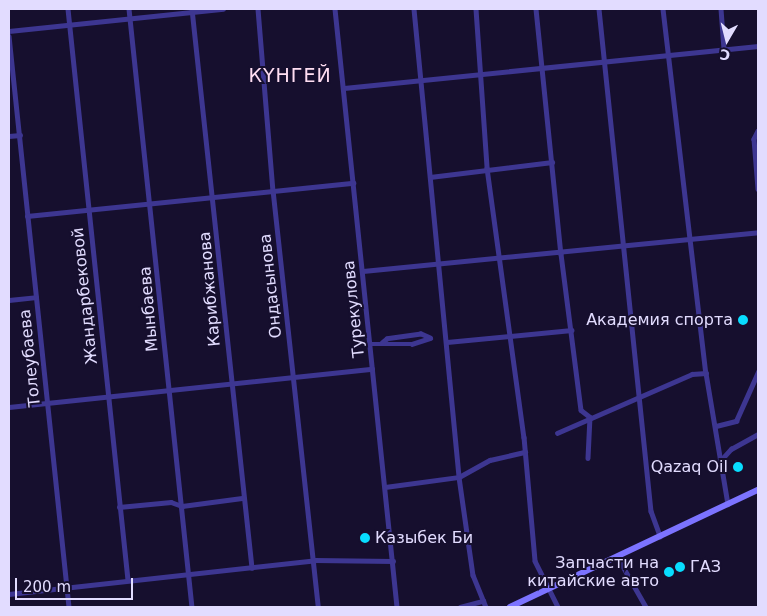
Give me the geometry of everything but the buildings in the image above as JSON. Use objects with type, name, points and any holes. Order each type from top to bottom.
[{"type":"main road","points":[[510,607],[758,490]]},
{"type":"street","name":"Жандарбековой","points":[[68,9],[107,396],[128,580]]},
{"type":"street","name":"Мынбаева","points":[[129,9],[192,607]]},
{"type":"street","points":[[9,31],[223,9]]},
{"type":"street","name":"Ондасынова","points":[[258,9],[273,190],[318,607]]},
{"type":"street","name":"Турекулова","points":[[335,9],[397,607]]},
{"type":"street","points":[[414,9],[430,177],[436,266],[447,342],[459,477],[473,575],[486,607]]},
{"type":"street","points":[[476,9],[487,168],[525,452],[535,561],[558,607]]},
{"type":"street","points":[[536,9],[561,254],[581,410],[590,417]]},
{"type":"street","points":[[599,9],[625,247],[650,511],[660,536]]},
{"type":"street","points":[[663,9],[692,240],[706,373],[728,504]]},
{"type":"street","points":[[721,9],[724,49]]},
{"type":"street","name":"Карибжанова","points":[[192,11],[214,198],[243,498],[252,568]]},
{"type":"street","name":"Толеубаева","points":[[9,36],[69,607]]},
{"type":"street","points":[[344,88],[482,74],[543,70],[758,46]]},
{"type":"street","points":[[758,131],[758,189]]},
{"type":"street","points":[[9,136],[20,135]]},
{"type":"street","points":[[430,177],[487,168],[552,162]]},
{"type":"street","points":[[28,216],[353,183]]},
{"type":"street","points":[[362,271],[561,254],[758,232]]},
{"type":"street","points":[[9,300],[36,297]]},
{"type":"street","points":[[447,342],[571,330]]},
{"type":"street","points":[[370,344],[412,344],[430,338],[421,334],[382,343]]},
{"type":"street","points":[[9,407],[372,369]]},
{"type":"street","points":[[716,426],[736,421],[758,372]]},
{"type":"street","points":[[557,433],[640,395],[692,374],[706,373]]},
{"type":"street","points":[[588,458],[590,417]]},
{"type":"street","points":[[721,460],[731,448],[758,434]]},
{"type":"street","points":[[386,487],[459,477],[490,460],[525,452]]},
{"type":"street","points":[[119,507],[171,502],[182,506],[243,498]]},
{"type":"street","points":[[617,556],[645,606],[638,607]]},
{"type":"street","points":[[9,594],[314,560],[393,561]]},
{"type":"street","points":[[460,607],[483,601]]},
{"type":"place","name":"Академия спорта","points":[[743,320]]},
{"type":"place","name":"Qazaq Oil","points":[[738,467]]},
{"type":"place","name":"Казыбек Би","points":[[365,538]]},
{"type":"place","name":"ГАЗ","points":[[680,567]]},
{"type":"place","name":"Запчасти на китайские авто","points":[[669,572]]},
{"type":"district","name":"КҮНГЕЙ","points":[[290,76]]}]
